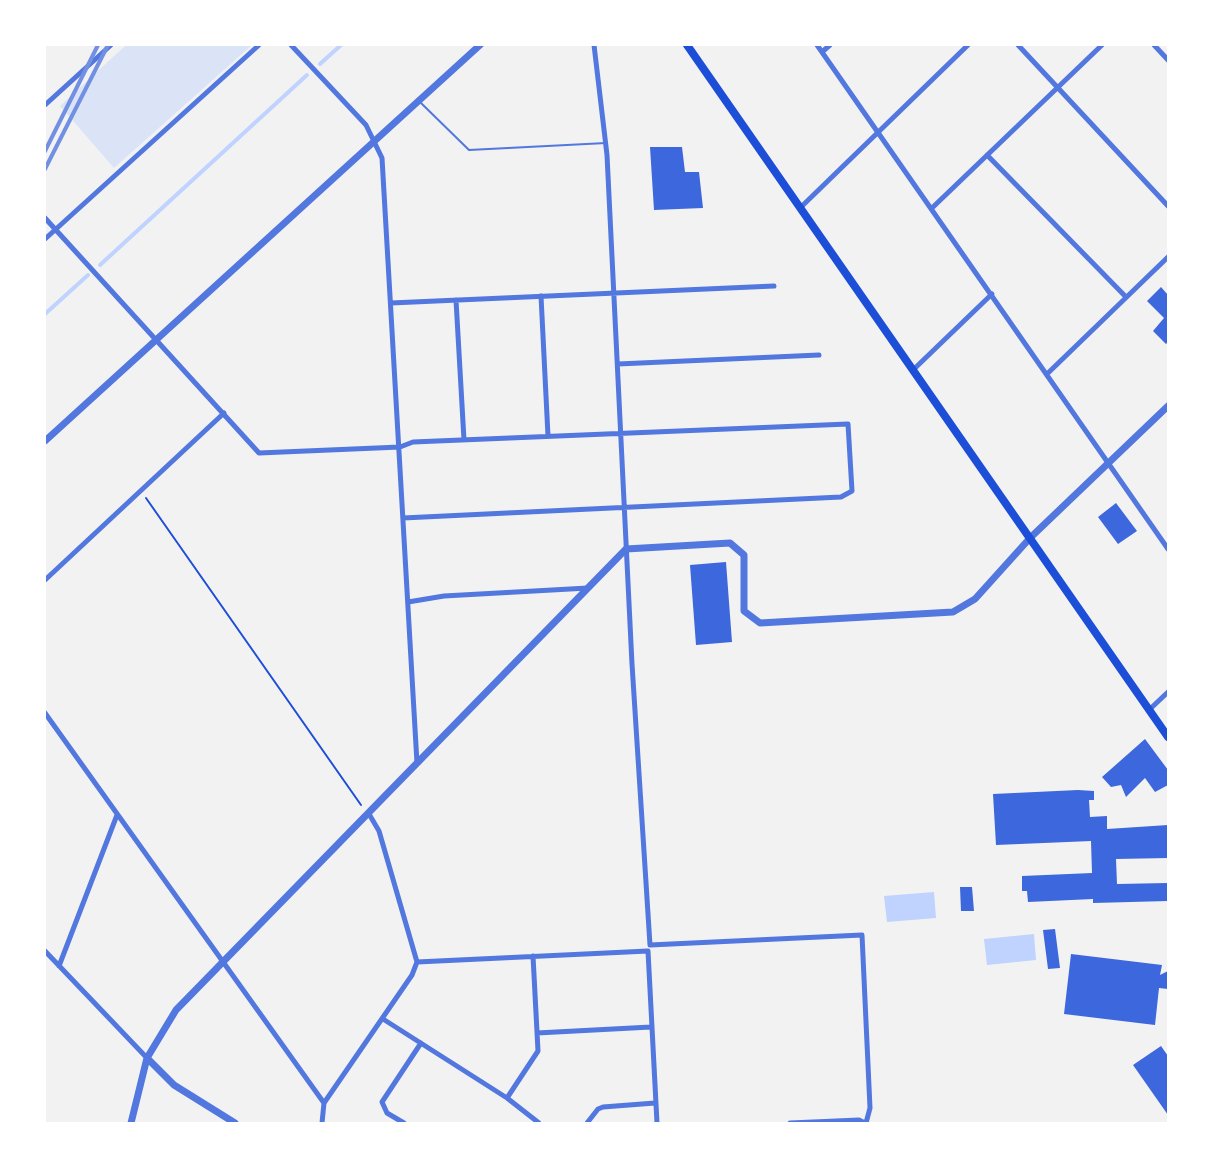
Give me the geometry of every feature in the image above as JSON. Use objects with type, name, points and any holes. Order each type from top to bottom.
[{"type":"main road","points":[[687,45],[1168,737]]},
{"type":"street","points":[[45,105],[111,45]]},
{"type":"street","points":[[45,239],[260,45]]},
{"type":"street","points":[[291,45],[366,124],[382,158],[417,763]]},
{"type":"street","points":[[45,441],[480,45]]},
{"type":"street","points":[[594,45],[606,143],[657,1123]]},
{"type":"street","points":[[817,45],[1168,549]]},
{"type":"street","points":[[822,52],[830,45]]},
{"type":"street","points":[[800,208],[968,45]]},
{"type":"street","points":[[1018,45],[1168,206]]},
{"type":"street","points":[[932,208],[1102,45]]},
{"type":"street","points":[[1154,45],[1168,60]]},
{"type":"street","points":[[987,155],[1126,297]]},
{"type":"street","points":[[45,218],[259,453],[400,447],[413,442],[848,424],[852,491],[841,497],[403,518]]},
{"type":"street","points":[[1047,374],[1168,257]]},
{"type":"street","points":[[391,303],[774,286]]},
{"type":"street","points":[[913,370],[992,294]]},
{"type":"street","points":[[542,296],[548,436]]},
{"type":"street","points":[[456,300],[464,440]]},
{"type":"street","points":[[618,364],[819,355]]},
{"type":"street","points":[[131,1123],[147,1058],[176,1010],[626,549],[730,543],[744,555],[744,611],[760,623],[952,612],[975,599],[1030,538],[1168,406]]},
{"type":"street","points":[[45,580],[224,413]]},
{"type":"street","points":[[408,602],[444,596],[588,588]]},
{"type":"street","points":[[1149,710],[1168,692]]},
{"type":"street","points":[[45,713],[222,963],[324,1102]]},
{"type":"street","points":[[322,1123],[324,1102],[383,1019],[412,975],[417,962],[379,831],[369,814]]},
{"type":"street","points":[[59,966],[117,815]]},
{"type":"street","points":[[417,962],[862,935],[870,1108],[865,1123],[859,1120],[790,1123]]},
{"type":"street","points":[[45,951],[174,1085],[235,1123]]},
{"type":"street","points":[[507,1098],[536,1057],[533,956]]},
{"type":"street","points":[[383,1019],[507,1098],[539,1123]]},
{"type":"street","points":[[537,1033],[651,1027]]},
{"type":"street","points":[[404,1123],[387,1113],[382,1102],[421,1043]]},
{"type":"street","points":[[587,1123],[598,1109],[603,1107],[655,1103]]},
{"type":"lane","points":[[419,101],[469,150],[606,143]]},
{"type":"path","points":[[140,491],[369,814]]},
{"type":"shaded area","points":[[126,45],[252,45],[114,168],[60,106]]},
{"type":"water","points":[[934,892],[936,918],[887,922],[884,896]]},
{"type":"water","points":[[1034,934],[1036,960],[987,965],[984,939]]},
{"type":"building","points":[[650,147],[682,147],[685,172],[699,172],[703,208],[654,210]]},
{"type":"building","points":[[1161,287],[1168,295],[1168,342],[1166,344],[1153,331],[1164,318],[1147,301]]},
{"type":"building","points":[[1116,503],[1137,531],[1118,544],[1098,517]]},
{"type":"building","points":[[726,562],[732,642],[696,645],[690,565]]},
{"type":"building","points":[[1145,739],[1168,770],[1168,785],[1155,792],[1145,778],[1126,797],[1121,785],[1111,787],[1102,777]]},
{"type":"building","points":[[1094,791],[1094,800],[1089,800],[1090,817],[1107,816],[1107,829],[1168,825],[1168,858],[1116,859],[1117,884],[1168,883],[1168,901],[1093,903],[1093,899],[1028,902],[1027,891],[1022,891],[1022,876],[1092,873],[1091,841],[996,845],[993,794]]},
{"type":"building","points":[[960,887],[972,887],[974,911],[961,911]]},
{"type":"building","points":[[1055,929],[1060,968],[1048,969],[1043,930]]},
{"type":"building","points":[[1071,954],[1162,965],[1160,975],[1168,971],[1168,989],[1159,988],[1155,1025],[1064,1014]]},
{"type":"building","points":[[1161,1046],[1168,1056],[1168,1115],[1133,1065]]},
{"type":"waterway","points":[[320,64],[341,45]]},
{"type":"waterway","points":[[100,265],[307,75]]},
{"type":"waterway","points":[[45,314],[88,275]]},
{"type":"railway","points":[[45,151],[98,45]]},
{"type":"railway","points":[[45,169],[108,45]]}]
